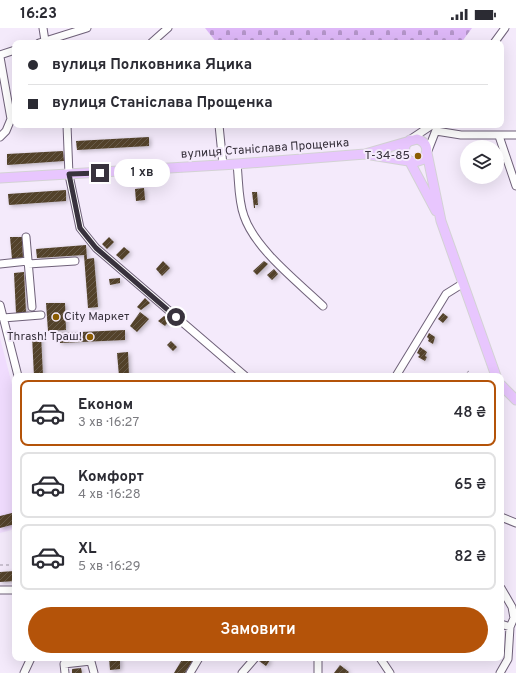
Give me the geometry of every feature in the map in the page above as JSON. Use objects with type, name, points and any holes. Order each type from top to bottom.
[{"type":"main road","name":"вулиця Станіслава Прощенка","points":[[0,178],[222,165],[365,154],[410,140]]},
{"type":"main road","points":[[441,221],[410,162],[405,157],[404,151],[406,143],[410,140],[420,140],[427,147],[441,221],[462,284],[495,373]]},
{"type":"main road","points":[[410,162],[421,161],[427,153]]},
{"type":"main road","name":"вулиця Станіслава Прощенка","points":[[365,154],[410,162]]},
{"type":"main road","points":[[504,388],[516,400]]},
{"type":"street","points":[[42,40],[43,28]]},
{"type":"street","points":[[48,40],[87,28]]},
{"type":"street","points":[[154,40],[168,28]]},
{"type":"street","points":[[496,40],[505,28]]},
{"type":"street","points":[[12,51],[0,56],[12,114]]},
{"type":"street","points":[[0,137],[12,120]]},
{"type":"street","points":[[67,128],[69,174],[80,228],[96,248],[242,373]]},
{"type":"street","points":[[219,128],[222,165]]},
{"type":"street","points":[[410,140],[434,128]]},
{"type":"street","points":[[427,153],[436,128]]},
{"type":"street","points":[[439,128],[461,135],[516,135]]},
{"type":"street","points":[[499,136],[516,186]]},
{"type":"street","points":[[237,164],[242,206],[249,227],[260,246],[323,306]]},
{"type":"street","points":[[26,237],[32,307]]},
{"type":"street","points":[[0,264],[74,261]]},
{"type":"street","points":[[398,373],[446,294],[462,284]]},
{"type":"street","points":[[0,305],[17,373]]},
{"type":"street","points":[[3,318],[41,315]]},
{"type":"street","points":[[504,517],[516,523]]},
{"type":"street","points":[[0,590],[12,590]]},
{"type":"street","points":[[500,673],[508,659],[510,627],[514,618],[512,608],[504,593]]},
{"type":"street","points":[[504,625],[510,627]]},
{"type":"street","points":[[24,673],[30,661]]},
{"type":"street","points":[[65,673],[64,664],[84,661]]},
{"type":"street","points":[[91,661],[94,673]]},
{"type":"street","points":[[190,673],[197,661]]},
{"type":"street","points":[[242,673],[252,661]]},
{"type":"street","points":[[318,661],[318,673]]},
{"type":"street","points":[[382,661],[390,673]]},
{"type":"path","points":[[0,565],[12,565]]},
{"type":"shaded area","points":[[0,338],[12,384],[12,530],[0,533]]},
{"type":"green space","points":[[205,28],[472,28],[463,40],[215,40]]},
{"type":"building","points":[[149,137],[149,146],[77,150],[76,141]]},
{"type":"building","points":[[63,151],[64,161],[7,165],[7,154]]},
{"type":"building","points":[[144,188],[145,200],[136,201],[135,189]]},
{"type":"building","points":[[66,190],[66,201],[9,205],[8,194]]},
{"type":"building","points":[[252,192],[257,192],[258,205],[255,205],[255,208],[254,208]]},
{"type":"building","points":[[10,237],[22,237],[23,258],[12,259]]},
{"type":"building","points":[[109,237],[114,242],[107,249],[102,244]]},
{"type":"building","points":[[86,245],[87,259],[94,258],[98,307],[88,308],[84,255],[37,258],[36,249]]},
{"type":"building","points":[[124,247],[130,252],[122,260],[116,255]]},
{"type":"building","points":[[163,261],[170,268],[162,276],[156,269]]},
{"type":"building","points":[[264,261],[268,264],[257,275],[253,271]]},
{"type":"building","points":[[274,269],[278,274],[272,280],[267,275]]},
{"type":"building","points":[[24,272],[26,313],[16,313],[14,273]]},
{"type":"building","points":[[120,278],[120,283],[110,285],[109,279]]},
{"type":"building","points":[[145,298],[150,303],[141,310],[137,307]]},
{"type":"building","name":"City Маркет","points":[[46,303],[65,303],[66,330],[48,331]]},
{"type":"building","points":[[140,312],[149,319],[137,332],[130,326]]},
{"type":"building","points":[[443,313],[448,317],[443,323],[438,319]]},
{"type":"building","points":[[164,316],[170,320],[165,326],[158,321]]},
{"type":"building","points":[[125,330],[125,340],[60,343],[59,333]]},
{"type":"building","points":[[429,333],[435,337],[433,344],[428,341],[429,339],[427,337]]},
{"type":"building","points":[[41,335],[43,373],[34,373],[32,336]]},
{"type":"building","points":[[171,341],[177,347],[173,351],[167,345]]},
{"type":"building","points":[[420,347],[427,352],[425,361],[418,357],[420,355],[417,353]]},
{"type":"building","points":[[128,352],[129,373],[119,373],[117,353]]},
{"type":"building","points":[[12,513],[12,525],[0,528],[0,516]]},
{"type":"building","points":[[12,571],[12,581],[0,582],[0,572]]},
{"type":"building","points":[[109,661],[120,661],[120,669],[110,670]]},
{"type":"building","points":[[181,661],[192,661],[185,673],[174,673]]},
{"type":"building","points":[[259,661],[269,661],[266,666]]},
{"type":"building","points":[[340,665],[349,672],[334,673]]},
{"type":"building","points":[[81,668],[82,673],[72,673],[72,669]]},
{"type":"place","name":"Т-34-85","points":[[418,156]]},
{"type":"place","name":"City Маркет","points":[[56,317]]},
{"type":"place","name":"Thrash! Траш!","points":[[90,337]]},
{"type":"route","points":[[100,173],[69,174],[80,228],[96,248],[176,317]]}]
